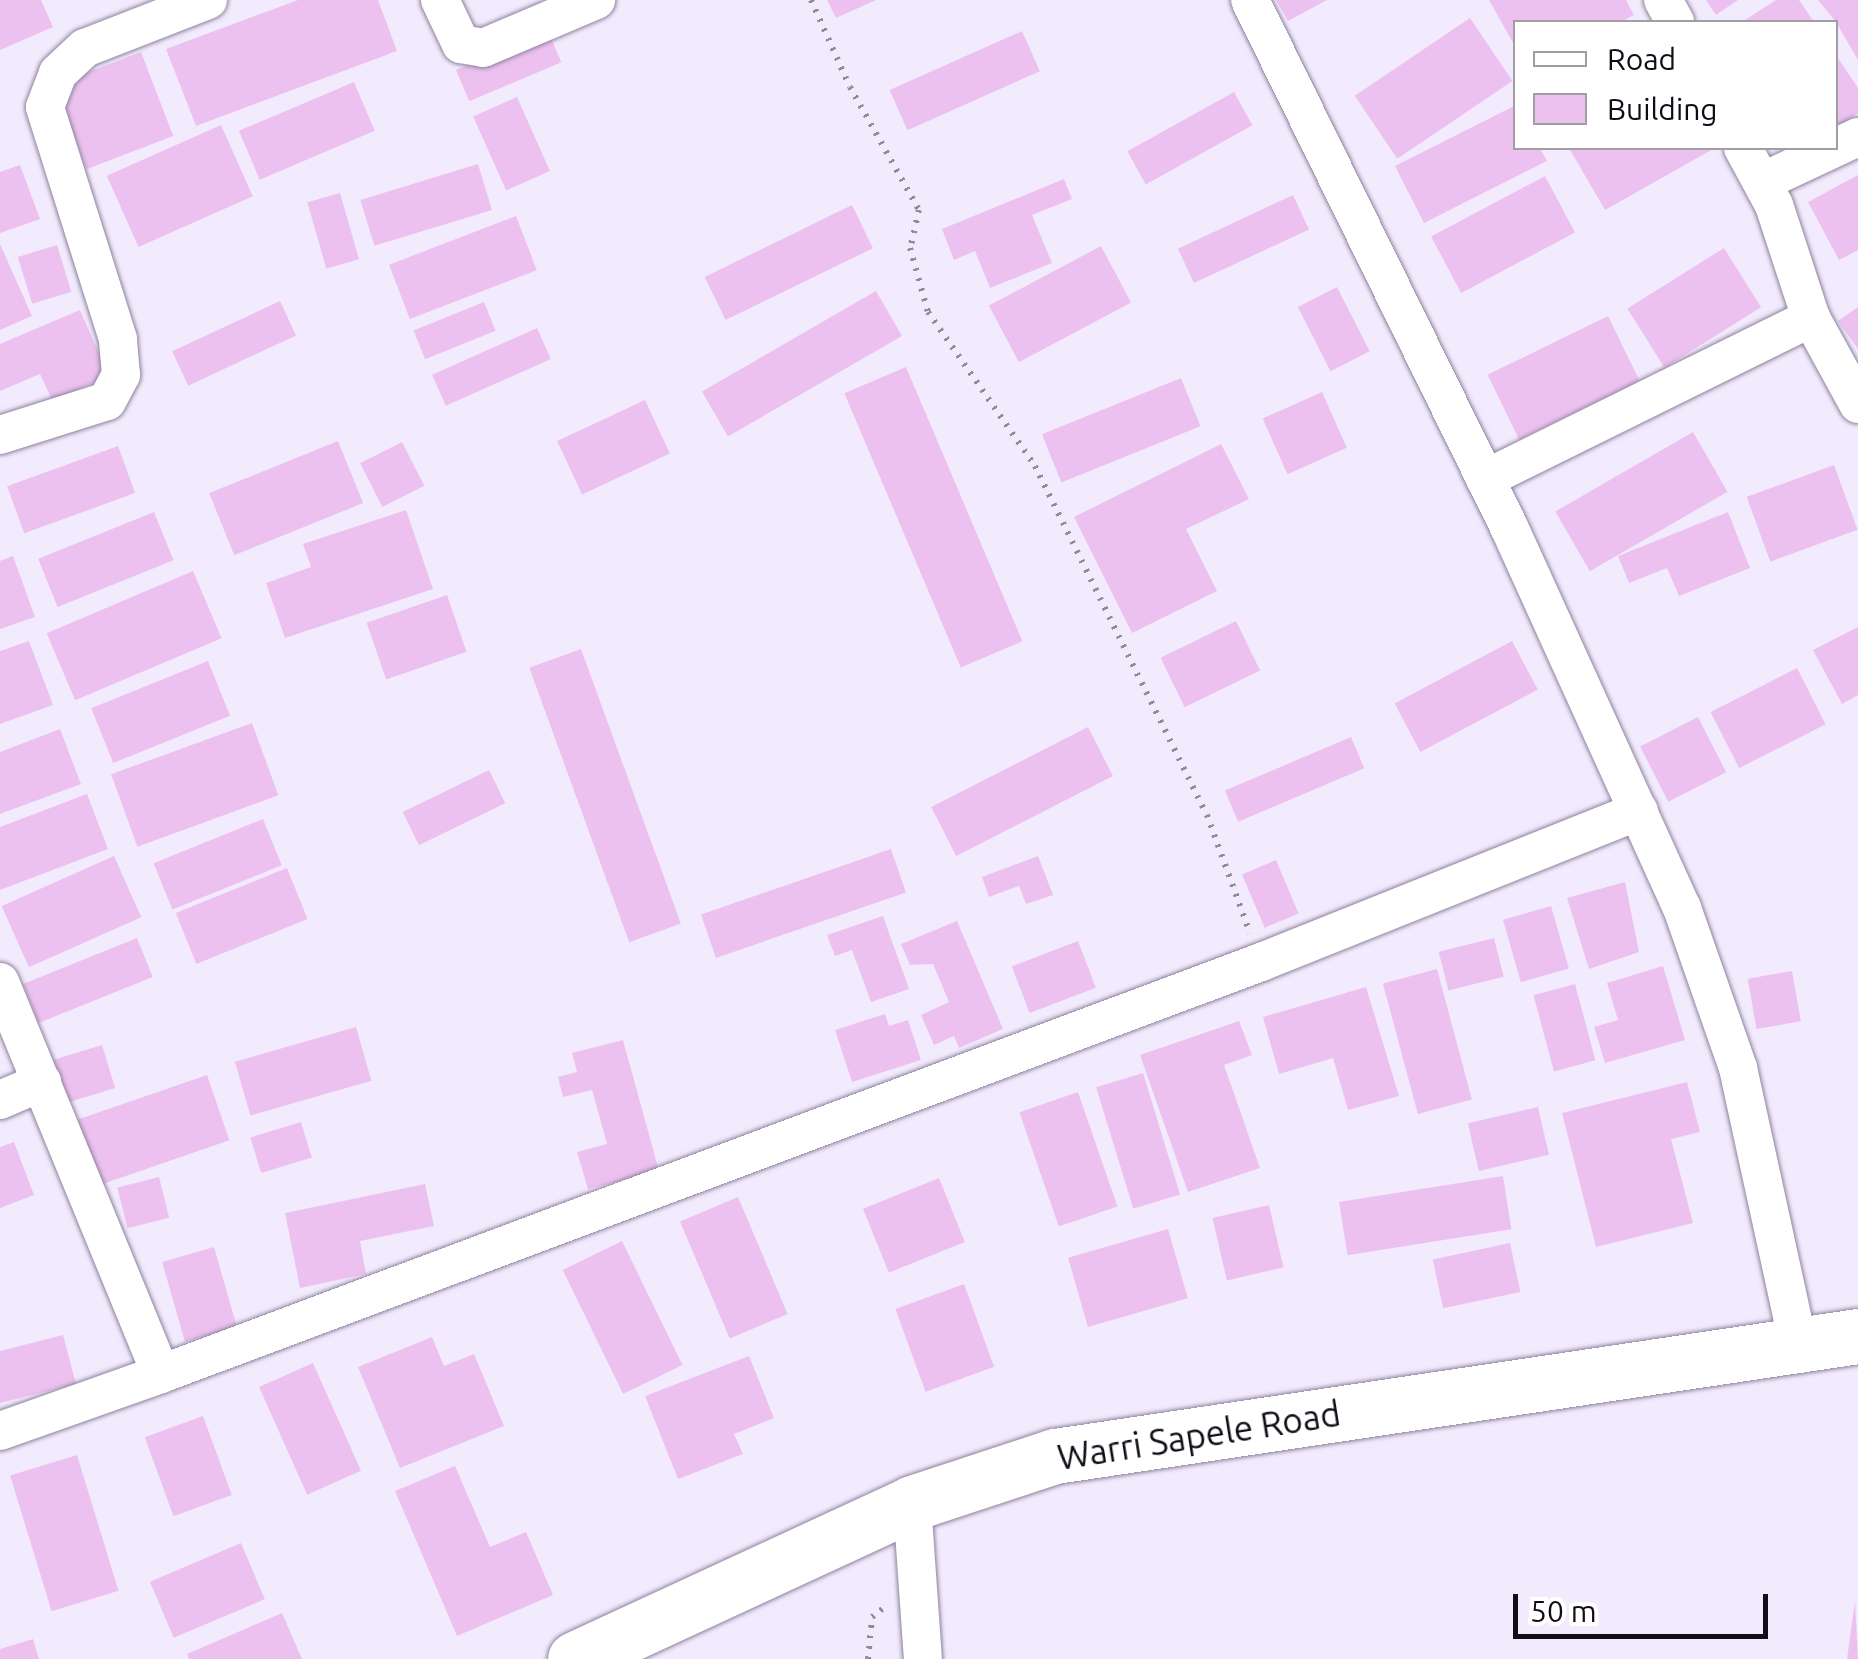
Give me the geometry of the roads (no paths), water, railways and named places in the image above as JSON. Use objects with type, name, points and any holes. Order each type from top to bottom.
[{"type":"highway","name":"Warri Sapele Road","points":[[576,1659],[912,1504],[1055,1456],[1858,1336]]},
{"type":"street","points":[[0,435],[107,401],[121,375],[118,339],[45,107],[58,73],[85,48],[208,0]]},
{"type":"street","points":[[440,0],[461,44],[483,48],[596,0]]},
{"type":"street","points":[[1250,0],[1486,479],[1682,908],[1738,1068],[1798,1344]]},
{"type":"street","points":[[1744,150],[1762,182],[1810,318],[1858,404]]},
{"type":"street","points":[[1762,182],[1830,150]]},
{"type":"street","points":[[1486,479],[1810,318]]},
{"type":"street","points":[[0,1431],[1261,962],[1639,811]]},
{"type":"street","points":[[0,982],[161,1374]]},
{"type":"street","points":[[0,1100],[42,1082]]},
{"type":"street","points":[[912,1504],[923,1659]]}]
